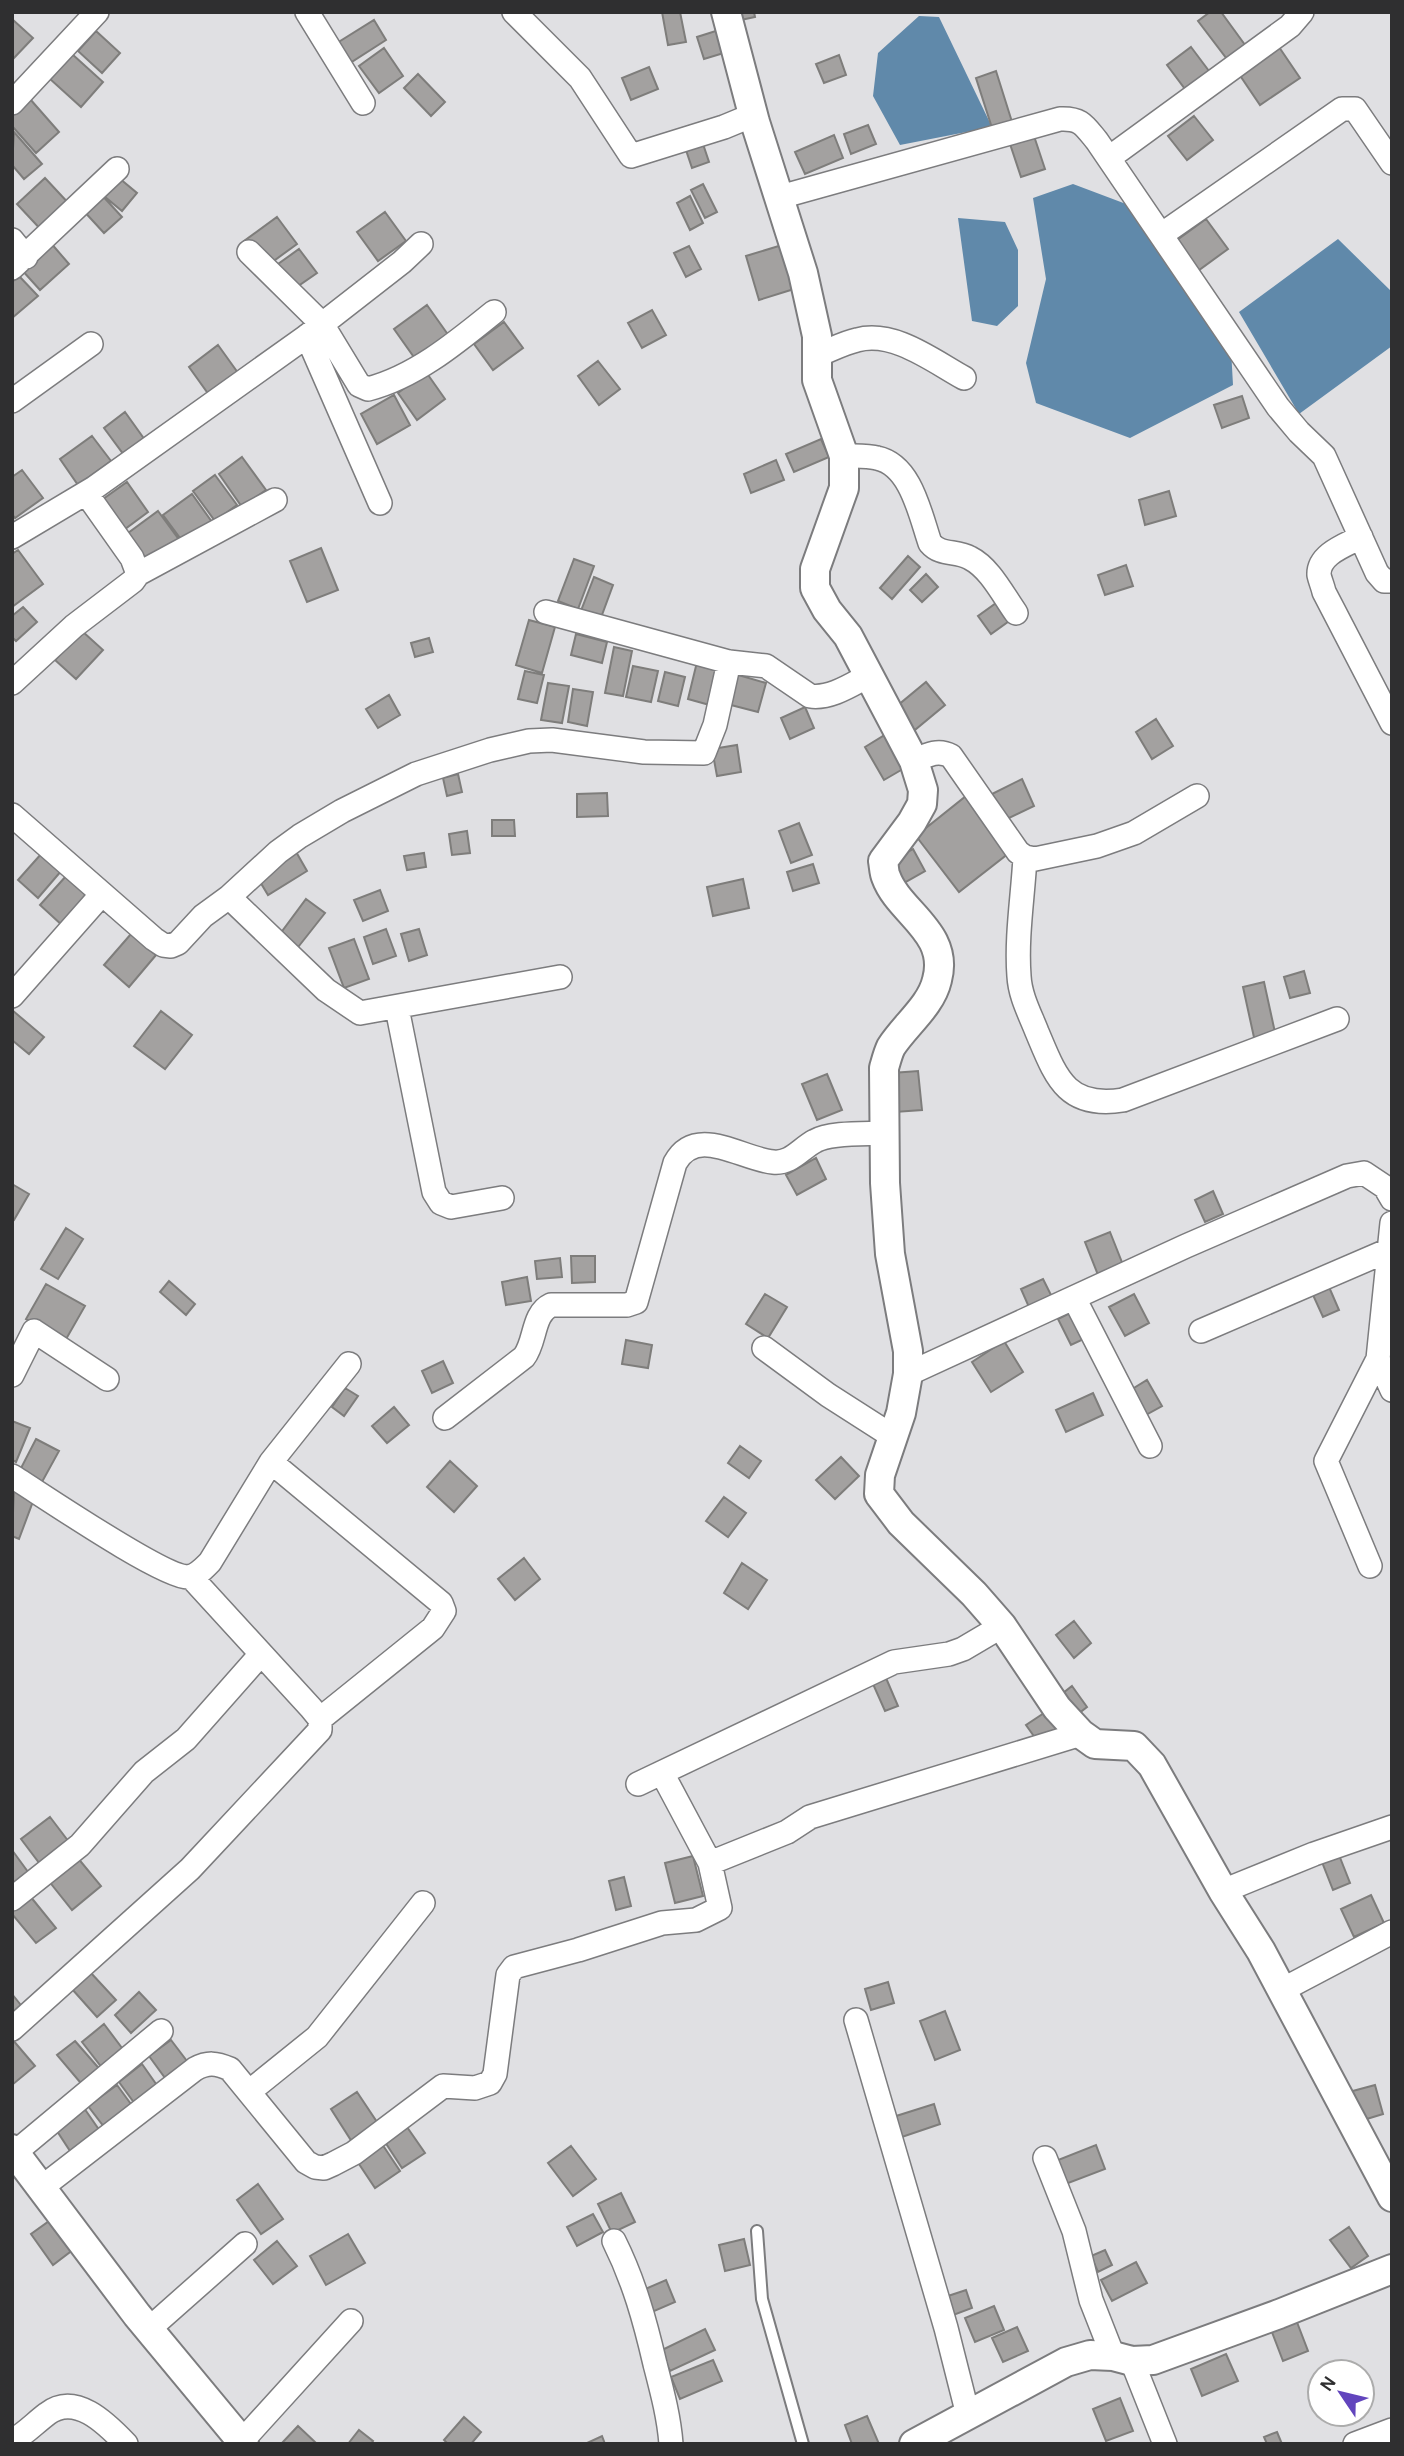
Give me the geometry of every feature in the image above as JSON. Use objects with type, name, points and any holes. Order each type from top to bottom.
[{"type":"street","points":[[12,103],[97,12]]},
{"type":"street","points":[[307,12],[363,103]]},
{"type":"street","points":[[514,12],[580,78],[631,156],[724,127],[753,114]]},
{"type":"street","points":[[726,12],[753,114],[812,309],[817,336],[817,380],[844,456],[844,488],[814,569],[815,588],[827,610],[848,636],[914,761],[923,790],[922,804],[883,861],[890,884],[928,932],[937,954],[938,977],[933,994],[890,1049],[884,1068],[890,1254],[908,1350],[908,1374],[901,1413],[880,1475],[879,1494],[901,1523],[1002,1626],[1057,1708],[1080,1734],[1096,1744],[1134,1746],[1152,1765],[1282,1990],[1390,2192]]},
{"type":"street","points":[[1109,158],[1290,26],[1302,12]]},
{"type":"street","points":[[1161,235],[1342,109],[1355,108],[1392,163]]},
{"type":"street","points":[[780,197],[1060,119],[1074,118],[1085,125],[1109,158],[1278,407],[1324,456],[1377,573],[1384,581],[1392,581]]},
{"type":"street","points":[[17,255],[117,169]]},
{"type":"street","points":[[12,537],[86,493],[314,330],[402,262],[421,244]]},
{"type":"street","points":[[249,252],[359,384],[368,388],[397,378],[450,348],[494,312]]},
{"type":"street","points":[[314,330],[380,503]]},
{"type":"street","points":[[815,356],[857,340],[886,339],[905,346],[964,378]]},
{"type":"street","points":[[12,401],[91,344]]},
{"type":"street","points":[[844,456],[876,457],[899,468],[906,478],[930,543],[936,550],[971,558],[981,566],[1016,613]]},
{"type":"street","points":[[86,493],[132,558],[138,574]]},
{"type":"street","points":[[12,683],[74,626],[133,582],[138,574],[275,500]]},
{"type":"street","points":[[1361,537],[1332,552],[1323,562],[1319,573],[1324,592],[1392,723]]},
{"type":"street","points":[[546,612],[729,662],[766,666],[810,696],[837,692],[868,676]]},
{"type":"street","points":[[12,815],[154,939],[163,945],[171,946],[178,943],[203,916],[300,836],[342,811],[416,774],[490,750],[529,741],[552,740],[644,752],[704,753],[715,725],[729,662]]},
{"type":"street","points":[[914,761],[932,753],[943,752],[951,756],[1018,852],[1035,859],[1097,846],[1135,833],[1197,796]]},
{"type":"street","points":[[1025,857],[1019,958],[1021,993],[1054,1072],[1063,1085],[1076,1095],[1109,1102],[1123,1100],[1337,1019]]},
{"type":"street","points":[[12,996],[102,894]]},
{"type":"street","points":[[229,897],[326,990],[360,1013],[560,977]]},
{"type":"street","points":[[397,1008],[434,1192],[441,1203],[451,1207],[502,1198]]},
{"type":"street","points":[[445,1418],[524,1357],[530,1349],[543,1309],[551,1305],[627,1305],[636,1302],[676,1163],[681,1152],[689,1146],[709,1144],[772,1162],[786,1161],[818,1139],[884,1133]]},
{"type":"street","points":[[908,1374],[1346,1176],[1364,1173],[1385,1187],[1392,1199]]},
{"type":"street","points":[[1370,1566],[1326,1461],[1378,1359],[1389,1285],[1392,1223]]},
{"type":"street","points":[[1201,1331],[1389,1250]]},
{"type":"street","points":[[1074,1298],[1150,1446]]},
{"type":"street","points":[[12,1376],[34,1331],[107,1379]]},
{"type":"street","points":[[764,1348],[828,1395],[892,1436]]},
{"type":"street","points":[[1378,1359],[1392,1390]]},
{"type":"street","points":[[12,1476],[145,1559],[178,1576],[191,1577],[210,1562],[271,1462],[349,1364]]},
{"type":"street","points":[[271,1462],[441,1603],[444,1611],[433,1628],[320,1720]]},
{"type":"street","points":[[12,2029],[190,1869],[320,1730],[320,1720],[191,1577]]},
{"type":"street","points":[[638,1784],[894,1662],[949,1654],[963,1649],[1002,1626]]},
{"type":"street","points":[[12,1899],[80,1845],[144,1772],[186,1739],[261,1654]]},
{"type":"street","points":[[710,1863],[787,1832],[810,1817],[1080,1734]]},
{"type":"street","points":[[41,2188],[205,2064],[217,2063],[230,2069],[306,2162],[324,2168],[354,2152],[443,2086],[475,2088],[490,2083],[495,2074],[508,1975],[513,1967],[578,1950],[662,1923],[696,1920],[720,1908],[710,1863],[662,1773]]},
{"type":"street","points":[[1223,1891],[1314,1854],[1392,1827]]},
{"type":"street","points":[[250,2091],[317,2037],[423,1903]]},
{"type":"street","points":[[1282,1990],[1392,1932]]},
{"type":"street","points":[[856,2020],[946,2328],[968,2414]]},
{"type":"street","points":[[161,2031],[13,2152],[149,2329],[243,2442],[351,2321]]},
{"type":"street","points":[[1045,2158],[1074,2231],[1091,2300],[1165,2444]]},
{"type":"street","points":[[614,2241],[631,2275],[669,2420],[671,2444]]},
{"type":"street","points":[[149,2329],[245,2244]]},
{"type":"street","points":[[914,2444],[1066,2362],[1090,2355],[1153,2360],[1392,2269]]},
{"type":"street","points":[[12,2441],[58,2407],[71,2405],[85,2410],[116,2437]]},
{"type":"street","points":[[1354,2444],[1392,2430]]},
{"type":"lane","points":[[757,2231],[762,2299],[803,2444]]},
{"type":"water","points":[[919,16],[939,17],[992,127],[900,145],[873,96],[878,53]]},
{"type":"water","points":[[1073,184],[1142,210],[1231,349],[1233,385],[1130,438],[1036,403],[1026,363],[1046,279],[1033,198]]},
{"type":"water","points":[[958,218],[1005,222],[1018,250],[1018,306],[997,326],[972,321]]},
{"type":"water","points":[[1338,239],[1392,292],[1392,346],[1299,414],[1239,312]]},
{"type":"building","points":[[662,12],[680,12],[686,42],[668,45]]},
{"type":"building","points":[[734,12],[754,12],[755,17],[736,21]]},
{"type":"building","points":[[1210,12],[1221,12],[1248,49],[1230,63],[1198,21]]},
{"type":"building","points":[[12,19],[33,38],[13,59],[12,58]]},
{"type":"building","points":[[374,20],[386,40],[350,63],[337,43]]},
{"type":"building","points":[[725,28],[727,52],[704,59],[697,37]]},
{"type":"building","points":[[96,31],[120,53],[102,73],[78,51]]},
{"type":"building","points":[[1191,47],[1215,79],[1191,97],[1167,65]]},
{"type":"building","points":[[1279,47],[1300,78],[1260,105],[1239,74]]},
{"type":"building","points":[[384,48],[403,76],[379,93],[359,66]]},
{"type":"building","points":[[72,54],[103,82],[81,107],[50,79]]},
{"type":"building","points":[[839,55],[846,75],[824,83],[816,64]]},
{"type":"building","points":[[649,67],[658,89],[631,100],[622,78]]},
{"type":"building","points":[[996,71],[1013,125],[993,131],[976,78]]},
{"type":"building","points":[[418,74],[445,102],[431,116],[404,88]]},
{"type":"building","points":[[30,99],[59,132],[36,153],[12,126],[12,114]]},
{"type":"building","points":[[1194,116],[1213,140],[1187,160],[1168,136]]},
{"type":"building","points":[[868,125],[876,144],[851,154],[844,134]]},
{"type":"building","points":[[14,132],[42,164],[24,179],[12,165]]},
{"type":"building","points":[[834,135],[843,158],[805,174],[795,152]]},
{"type":"building","points":[[1034,136],[1045,169],[1021,177],[1010,144]]},
{"type":"building","points":[[702,141],[709,162],[692,168],[685,147]]},
{"type":"building","points":[[45,178],[73,208],[45,234],[17,204]]},
{"type":"building","points":[[119,178],[137,193],[122,211],[104,196]]},
{"type":"building","points":[[703,184],[717,212],[705,218],[691,190]]},
{"type":"building","points":[[99,192],[122,217],[104,233],[81,208]]},
{"type":"building","points":[[690,196],[703,223],[690,230],[677,203]]},
{"type":"building","points":[[385,212],[406,241],[378,261],[357,232]]},
{"type":"building","points":[[277,217],[297,244],[264,268],[244,241]]},
{"type":"building","points":[[1206,219],[1228,249],[1195,273],[1173,243]]},
{"type":"building","points":[[50,242],[69,264],[40,290],[21,269]]},
{"type":"building","points":[[782,245],[794,289],[759,300],[746,256]]},
{"type":"building","points":[[689,246],[701,269],[686,277],[674,253]]},
{"type":"building","points":[[299,249],[317,273],[288,293],[271,269]]},
{"type":"building","points":[[19,276],[38,296],[12,318],[12,282]]},
{"type":"building","points":[[427,305],[449,336],[416,360],[394,329]]},
{"type":"building","points":[[652,310],[666,335],[642,348],[628,323]]},
{"type":"building","points":[[504,322],[523,348],[493,370],[474,344]]},
{"type":"building","points":[[218,345],[241,377],[212,399],[189,367]]},
{"type":"building","points":[[598,361],[620,389],[599,405],[578,376]]},
{"type":"building","points":[[426,372],[445,399],[417,420],[398,393]]},
{"type":"building","points":[[394,395],[410,425],[377,444],[361,414]]},
{"type":"building","points":[[1242,396],[1249,418],[1222,428],[1214,405]]},
{"type":"building","points":[[125,412],[145,440],[124,455],[104,428]]},
{"type":"building","points":[[92,436],[111,461],[78,485],[60,459]]},
{"type":"building","points":[[821,439],[829,457],[794,472],[786,454]]},
{"type":"building","points":[[242,457],[266,490],[242,507],[219,474]]},
{"type":"building","points":[[776,460],[784,480],[751,493],[744,474]]},
{"type":"building","points":[[22,470],[43,498],[15,518],[12,514],[12,477]]},
{"type":"building","points":[[215,475],[237,505],[215,521],[193,491]]},
{"type":"building","points":[[127,482],[148,512],[121,532],[99,502]]},
{"type":"building","points":[[1169,491],[1176,516],[1145,525],[1139,500]]},
{"type":"building","points":[[192,494],[212,522],[183,542],[163,515]]},
{"type":"building","points":[[158,511],[180,541],[146,566],[124,536]]},
{"type":"building","points":[[321,548],[338,590],[307,602],[290,561]]},
{"type":"building","points":[[18,550],[43,584],[12,607],[12,554]]},
{"type":"building","points":[[908,556],[920,567],[892,599],[880,588]]},
{"type":"building","points":[[574,559],[594,566],[578,609],[558,601]]},
{"type":"building","points":[[1126,565],[1133,586],[1105,595],[1098,575]]},
{"type":"building","points":[[926,574],[938,587],[922,602],[910,590]]},
{"type":"building","points":[[594,577],[613,585],[599,623],[579,616]]},
{"type":"building","points":[[999,601],[1012,619],[991,634],[978,616]]},
{"type":"building","points":[[23,607],[37,622],[16,641],[12,637],[12,616]]},
{"type":"building","points":[[529,620],[555,627],[542,673],[516,665]]},
{"type":"building","points":[[82,631],[103,650],[76,679],[55,660]]},
{"type":"building","points":[[576,634],[607,642],[602,663],[571,655]]},
{"type":"building","points":[[429,638],[433,652],[415,657],[411,643]]},
{"type":"building","points":[[614,647],[632,651],[623,696],[605,693]]},
{"type":"building","points":[[697,662],[723,669],[713,706],[688,699]]},
{"type":"building","points":[[633,666],[658,671],[651,702],[626,697]]},
{"type":"building","points":[[525,671],[544,675],[537,703],[518,699]]},
{"type":"building","points":[[665,672],[685,677],[678,706],[658,701]]},
{"type":"building","points":[[735,674],[766,683],[758,712],[727,704]]},
{"type":"building","points":[[926,682],[945,705],[910,734],[891,711]]},
{"type":"building","points":[[548,683],[569,686],[562,723],[541,720]]},
{"type":"building","points":[[573,689],[593,692],[587,726],[568,722]]},
{"type":"building","points":[[389,695],[400,715],[378,728],[366,709]]},
{"type":"building","points":[[805,707],[814,728],[790,739],[781,718]]},
{"type":"building","points":[[1156,719],[1173,746],[1152,759],[1136,732]]},
{"type":"building","points":[[888,733],[908,766],[884,780],[865,747]]},
{"type":"building","points":[[737,745],[741,772],[717,776],[712,749]]},
{"type":"building","points":[[458,774],[462,792],[447,796],[443,778]]},
{"type":"building","points":[[1022,779],[1034,806],[1005,820],[992,794]]},
{"type":"building","points":[[607,793],[608,816],[577,817],[577,794]]},
{"type":"building","points":[[966,796],[1009,853],[959,892],[916,836]]},
{"type":"building","points":[[492,820],[514,820],[515,836],[492,836]]},
{"type":"building","points":[[799,823],[812,855],[791,863],[779,831]]},
{"type":"building","points":[[467,831],[470,853],[452,855],[449,834]]},
{"type":"building","points":[[913,849],[925,871],[902,884],[890,861]]},
{"type":"building","points":[[295,850],[307,871],[268,895],[256,875]]},
{"type":"building","points":[[42,853],[62,870],[38,898],[18,880]]},
{"type":"building","points":[[424,853],[426,867],[407,870],[404,856]]},
{"type":"building","points":[[813,864],[819,883],[793,891],[787,872]]},
{"type":"building","points":[[67,875],[91,896],[63,926],[40,905]]},
{"type":"building","points":[[743,879],[749,908],[713,916],[707,887]]},
{"type":"building","points":[[380,890],[388,911],[363,921],[354,900]]},
{"type":"building","points":[[306,899],[325,913],[295,951],[277,938]]},
{"type":"building","points":[[386,929],[396,956],[373,964],[364,937]]},
{"type":"building","points":[[419,929],[427,955],[409,961],[401,934]]},
{"type":"building","points":[[131,934],[156,955],[129,987],[104,965]]},
{"type":"building","points":[[354,939],[369,979],[344,988],[329,948]]},
{"type":"building","points":[[1304,971],[1310,993],[1290,998],[1284,977]]},
{"type":"building","points":[[1264,982],[1276,1037],[1255,1042],[1243,987]]},
{"type":"building","points":[[12,1010],[44,1037],[29,1054],[12,1040]]},
{"type":"building","points":[[161,1011],[192,1035],[165,1069],[134,1046]]},
{"type":"building","points":[[918,1071],[922,1110],[895,1112],[892,1073]]},
{"type":"building","points":[[827,1074],[842,1110],[817,1120],[802,1084]]},
{"type":"building","points":[[816,1158],[826,1179],[797,1195],[786,1175]]},
{"type":"building","points":[[12,1184],[29,1194],[14,1220],[12,1219]]},
{"type":"building","points":[[1213,1191],[1223,1214],[1205,1222],[1195,1200]]},
{"type":"building","points":[[66,1228],[83,1239],[58,1279],[41,1269]]},
{"type":"building","points":[[1110,1232],[1125,1270],[1100,1280],[1085,1242]]},
{"type":"building","points":[[571,1256],[595,1256],[595,1282],[572,1283]]},
{"type":"building","points":[[560,1258],[562,1277],[537,1279],[535,1261]]},
{"type":"building","points":[[527,1277],[531,1301],[506,1305],[502,1282]]},
{"type":"building","points":[[1043,1279],[1055,1303],[1032,1314],[1021,1289]]},
{"type":"building","points":[[169,1281],[195,1304],[186,1315],[160,1292]]},
{"type":"building","points":[[46,1284],[85,1306],[65,1341],[26,1319]]},
{"type":"building","points":[[1329,1287],[1339,1310],[1323,1317],[1313,1295]]},
{"type":"building","points":[[765,1294],[787,1307],[768,1338],[746,1324]]},
{"type":"building","points":[[1134,1294],[1149,1323],[1125,1336],[1109,1307]]},
{"type":"building","points":[[1076,1310],[1088,1337],[1071,1345],[1058,1319]]},
{"type":"building","points":[[626,1340],[652,1345],[648,1368],[622,1364]]},
{"type":"building","points":[[1004,1341],[1023,1372],[991,1392],[972,1362]]},
{"type":"building","points":[[443,1361],[453,1383],[432,1393],[422,1371]]},
{"type":"building","points":[[1147,1380],[1162,1406],[1144,1416],[1129,1391]]},
{"type":"building","points":[[345,1388],[358,1396],[344,1416],[332,1407]]},
{"type":"building","points":[[1093,1393],[1103,1415],[1066,1432],[1056,1410]]},
{"type":"building","points":[[394,1407],[409,1425],[387,1443],[372,1426]]},
{"type":"building","points":[[12,1421],[30,1428],[16,1462],[12,1460]]},
{"type":"building","points":[[36,1439],[59,1451],[42,1482],[20,1470]]},
{"type":"building","points":[[740,1446],[761,1461],[749,1478],[728,1463]]},
{"type":"building","points":[[841,1457],[859,1476],[835,1499],[816,1480]]},
{"type":"building","points":[[450,1461],[477,1486],[454,1512],[427,1487]]},
{"type":"building","points":[[14,1489],[35,1496],[19,1539],[12,1536]]},
{"type":"building","points":[[724,1497],[746,1513],[728,1537],[706,1521]]},
{"type":"building","points":[[524,1558],[540,1579],[515,1600],[498,1579]]},
{"type":"building","points":[[742,1563],[767,1580],[748,1609],[724,1593]]},
{"type":"building","points":[[1074,1621],[1091,1643],[1074,1658],[1056,1635]]},
{"type":"building","points":[[886,1678],[898,1706],[885,1711],[873,1684]]},
{"type":"building","points":[[1072,1686],[1087,1707],[1074,1717],[1058,1697]]},
{"type":"building","points":[[1050,1709],[1062,1726],[1038,1742],[1026,1725]]},
{"type":"building","points":[[50,1817],[72,1846],[43,1868],[21,1839]]},
{"type":"building","points":[[12,1850],[31,1876],[12,1890]]},
{"type":"building","points":[[1339,1855],[1350,1883],[1333,1890],[1322,1862]]},
{"type":"building","points":[[693,1856],[703,1896],[675,1903],[665,1863]]},
{"type":"building","points":[[77,1857],[101,1886],[72,1910],[48,1880]]},
{"type":"building","points":[[624,1877],[631,1906],[616,1910],[609,1881]]},
{"type":"building","points":[[1371,1895],[1384,1923],[1354,1937],[1341,1909]]},
{"type":"building","points":[[30,1896],[56,1928],[36,1943],[12,1914],[12,1910]]},
{"type":"building","points":[[91,1973],[116,2000],[97,2017],[72,1989]]},
{"type":"building","points":[[888,1982],[894,2003],[871,2010],[865,1989]]},
{"type":"building","points":[[139,1992],[156,2010],[131,2033],[115,2015]]},
{"type":"building","points":[[12,1994],[24,2009],[12,2018]]},
{"type":"building","points":[[945,2011],[960,2050],[935,2060],[920,2021]]},
{"type":"building","points":[[104,2024],[125,2052],[103,2069],[82,2042]]},
{"type":"building","points":[[12,2039],[35,2066],[12,2085]]},
{"type":"building","points":[[171,2040],[190,2065],[168,2082],[149,2056]]},
{"type":"building","points":[[75,2041],[103,2073],[85,2088],[57,2055]]},
{"type":"building","points":[[142,2064],[161,2091],[138,2108],[119,2082]]},
{"type":"building","points":[[117,2085],[136,2111],[108,2132],[88,2106]]},
{"type":"building","points":[[1375,2085],[1383,2114],[1357,2122],[1349,2092]]},
{"type":"building","points":[[357,2092],[381,2128],[354,2145],[331,2109]]},
{"type":"building","points":[[934,2104],[940,2124],[899,2138],[893,2117]]},
{"type":"building","points":[[84,2108],[102,2134],[72,2154],[55,2128]]},
{"type":"building","points":[[407,2127],[425,2153],[402,2168],[385,2142]]},
{"type":"building","points":[[382,2144],[400,2171],[375,2188],[357,2161]]},
{"type":"building","points":[[1096,2145],[1105,2169],[1063,2185],[1053,2162]]},
{"type":"building","points":[[571,2146],[596,2179],[573,2196],[548,2163]]},
{"type":"building","points":[[258,2184],[283,2219],[261,2234],[237,2200]]},
{"type":"building","points":[[621,2193],[635,2222],[612,2233],[598,2204]]},
{"type":"building","points":[[593,2214],[603,2232],[577,2246],[567,2227]]},
{"type":"building","points":[[52,2219],[74,2249],[53,2265],[31,2234]]},
{"type":"building","points":[[1349,2227],[1368,2256],[1351,2268],[1330,2240]]},
{"type":"building","points":[[348,2234],[365,2263],[326,2285],[310,2256]]},
{"type":"building","points":[[744,2239],[750,2265],[725,2271],[719,2245]]},
{"type":"building","points":[[277,2241],[297,2266],[273,2284],[254,2260]]},
{"type":"building","points":[[1105,2250],[1112,2265],[1098,2272],[1091,2256]]},
{"type":"building","points":[[1136,2262],[1147,2283],[1112,2301],[1101,2280]]},
{"type":"building","points":[[666,2280],[675,2302],[652,2312],[643,2290]]},
{"type":"building","points":[[966,2290],[972,2308],[948,2317],[942,2298]]},
{"type":"building","points":[[994,2306],[1004,2330],[975,2342],[965,2318]]},
{"type":"building","points":[[1295,2317],[1308,2351],[1283,2361],[1270,2327]]},
{"type":"building","points":[[1017,2327],[1028,2351],[1003,2362],[992,2338]]},
{"type":"building","points":[[705,2329],[715,2350],[670,2371],[660,2351]]},
{"type":"building","points":[[1226,2354],[1238,2381],[1202,2396],[1191,2369]]},
{"type":"building","points":[[713,2360],[722,2381],[680,2399],[671,2377]]},
{"type":"building","points":[[1120,2398],[1133,2431],[1106,2441],[1093,2409]]},
{"type":"building","points":[[867,2416],[879,2444],[852,2444],[845,2425]]},
{"type":"building","points":[[464,2417],[481,2432],[471,2444],[448,2444],[444,2440]]},
{"type":"building","points":[[298,2426],[315,2442],[281,2444]]},
{"type":"building","points":[[359,2430],[373,2441],[371,2444],[348,2444]]},
{"type":"building","points":[[1277,2432],[1282,2444],[1267,2444],[1264,2437]]},
{"type":"building","points":[[602,2436],[605,2444],[585,2444]]}]
